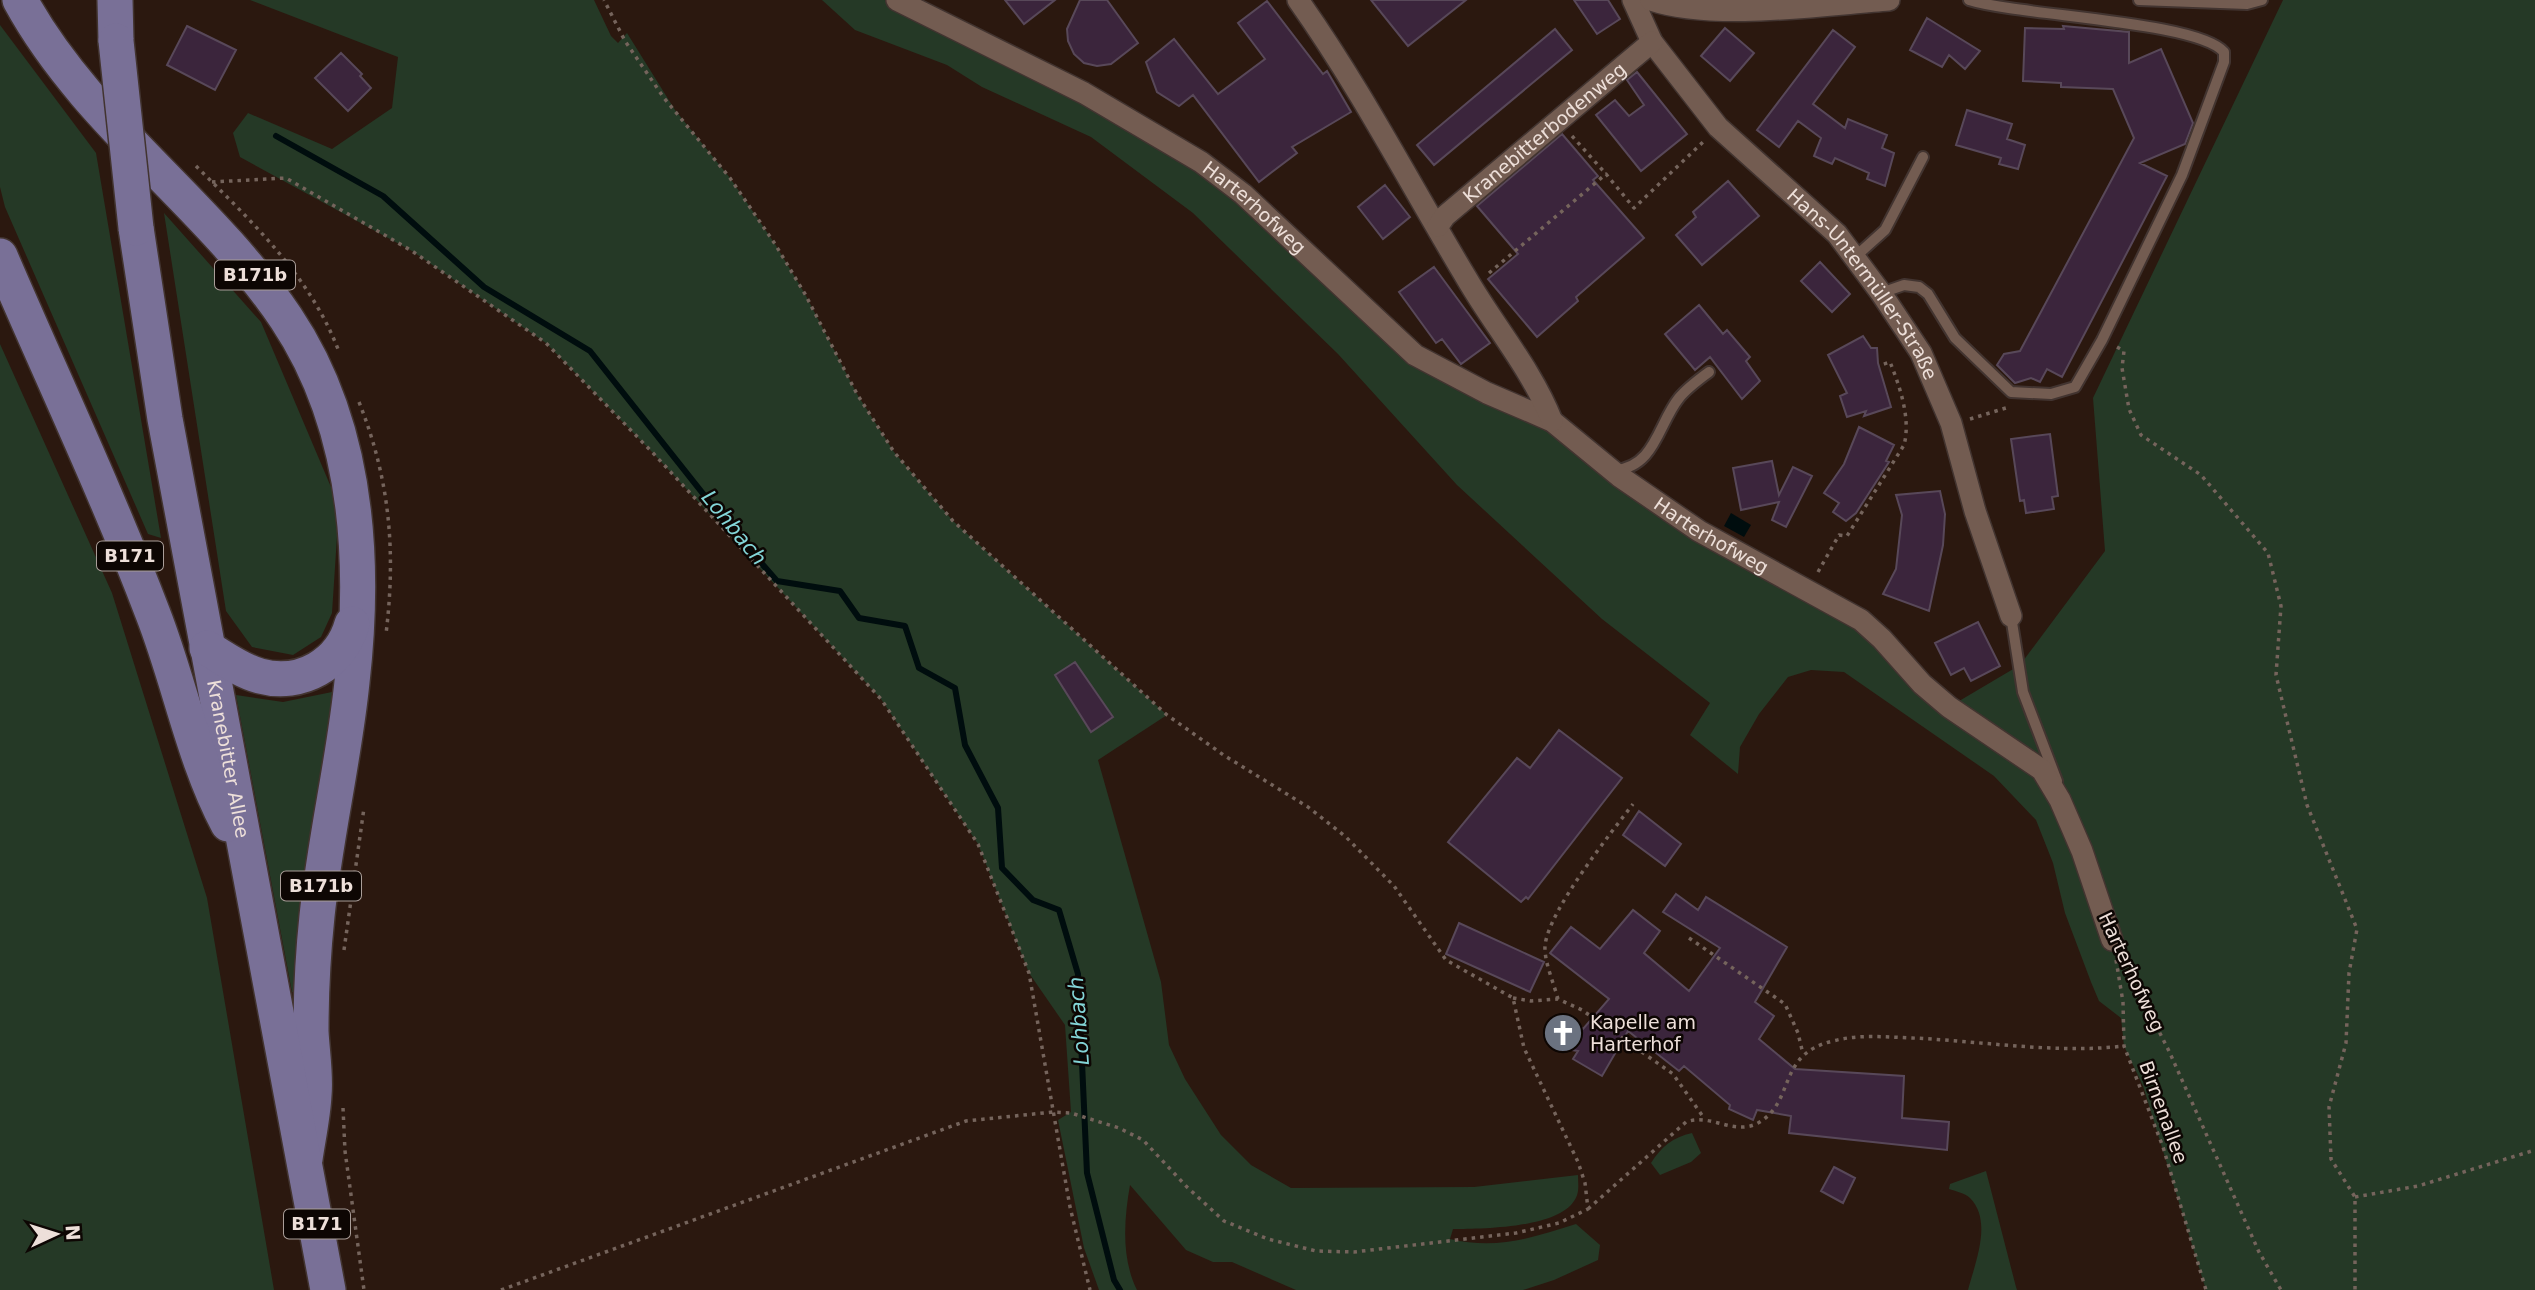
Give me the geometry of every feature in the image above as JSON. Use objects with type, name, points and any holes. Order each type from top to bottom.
[{"type":"main road","name":"B171b","points":[[20,0],[50,50],[75,83],[237,253],[302,345],[328,402],[347,468],[355,528],[353,681],[317,916],[311,1026],[315,1094],[305,1159]]},
{"type":"main road","name":"Kranebitter Allee","points":[[115,0],[116,41],[136,228],[165,419],[328,1290]]},
{"type":"main road","name":"B171","points":[[0,256],[132,560],[164,643],[208,787],[247,861]]},
{"type":"main road","name":"B171b","points":[[207,648],[257,675],[279,678],[299,676],[336,657],[344,647],[355,614]]},
{"type":"street","name":"Harterhofweg","points":[[897,0],[1084,93],[1201,162],[1244,194],[1415,355],[1488,393],[1552,421],[1612,470],[1699,531],[1861,621],[1949,707],[2042,770],[2060,800],[2082,851],[2112,940]]},
{"type":"street","points":[[1298,0],[1438,226],[1467,278],[1541,392],[1552,421]]},
{"type":"street","name":"Hans-Untermüller-Straße","points":[[1633,0],[1652,42],[1718,127],[1837,234],[1921,353],[1951,423],[1975,511],[2011,616]]},
{"type":"street","points":[[1651,0],[1675,8],[1715,10],[1889,0]]},
{"type":"street","name":"Kranebitterbodenweg","points":[[1438,226],[1445,216],[1652,42]]},
{"type":"lane","points":[[1881,293],[1904,285],[1919,287],[1927,294],[1955,338],[2004,388],[2021,395],[2051,394],[2075,387],[2102,340],[2182,175],[2224,62],[2224,52],[2200,39],[2131,23],[2018,12],[1969,0]]},
{"type":"lane","points":[[2139,0],[2247,4],[2262,0]]},
{"type":"lane","points":[[1855,257],[1885,230],[1923,157]]},
{"type":"lane","points":[[1612,470],[1623,470],[1642,460],[1678,400],[1709,372]]},
{"type":"lane","points":[[2011,616],[2023,692],[2055,772],[2060,800]]},
{"type":"path","points":[[604,0],[625,41],[653,82],[730,178],[781,252],[857,394],[889,446],[953,521],[1167,715],[1225,756],[1308,807],[1346,837],[1394,886],[1446,960],[1513,998],[1531,1001],[1558,999],[1582,1010],[1673,1074],[1704,1118]]},
{"type":"path","points":[[1559,121],[1634,208],[1718,127]]},
{"type":"path","points":[[194,164],[282,254],[328,324],[343,360]]},
{"type":"path","points":[[1488,274],[1606,174]]},
{"type":"path","points":[[212,182],[286,178],[412,251],[546,343],[653,453],[881,699],[978,844],[1029,973],[1070,1207],[1090,1290]]},
{"type":"path","points":[[2102,340],[2124,351],[2122,369],[2129,409],[2141,435],[2201,475],[2268,553],[2281,606],[2276,675],[2307,804],[2357,929],[2348,973],[2346,1042],[2329,1107],[2331,1159],[2355,1197],[2355,1290]]},
{"type":"path","points":[[1807,591],[1839,536],[1847,536],[1904,445],[1908,432],[1902,392],[1890,362],[1881,365]]},
{"type":"path","points":[[1951,423],[1982,418],[2017,404],[2021,395]]},
{"type":"path","points":[[357,396],[376,444],[390,509],[391,594],[384,648]]},
{"type":"path","points":[[343,960],[365,795]]},
{"type":"path","points":[[1558,999],[1545,946],[1556,918],[1588,862],[1633,804]]},
{"type":"path","points":[[501,1290],[966,1121],[1053,1112],[1077,1114],[1143,1140],[1187,1187],[1224,1221],[1268,1239],[1316,1251],[1342,1253],[1516,1233],[1559,1223],[1588,1209],[1676,1128],[1704,1118],[1738,1128],[1760,1122],[1776,1104],[1802,1054],[1798,1033],[1785,1004],[1689,938]]},
{"type":"path","name":"Birnenallee","points":[[2112,940],[2123,1002],[2124,1046],[2163,1147],[2206,1290]]},
{"type":"path","name":"Harterhofweg","points":[[2112,940],[2169,1051],[2259,1252],[2281,1290]]},
{"type":"path","points":[[1513,998],[1520,1037],[1586,1183],[1588,1209]]},
{"type":"path","points":[[1802,1054],[1834,1040],[1870,1037],[2080,1048],[2124,1046]]},
{"type":"path","points":[[343,1096],[345,1151],[364,1290]]},
{"type":"path","points":[[2355,1197],[2418,1186],[2535,1150]]},
{"type":"green space","points":[[250,0],[594,0],[611,36],[618,43],[627,33],[675,110],[730,178],[775,244],[805,294],[857,394],[894,452],[953,521],[1167,715],[1098,760],[1161,982],[1169,1045],[1185,1079],[1221,1135],[1251,1165],[1291,1188],[1474,1187],[1578,1175],[1576,1198],[1565,1210],[1552,1217],[1518,1225],[1453,1229],[1450,1239],[1499,1243],[1529,1238],[1576,1224],[1600,1245],[1598,1260],[1554,1280],[1523,1290],[1296,1290],[1232,1262],[1213,1262],[1186,1250],[1130,1185],[1125,1238],[1128,1265],[1137,1290],[1099,1290],[1084,1248],[1058,1120],[1071,1112],[1065,1025],[1029,973],[978,844],[881,699],[653,453],[546,343],[412,251],[240,157],[233,133],[248,113],[332,149],[392,108],[398,57]]},
{"type":"green space","points":[[822,0],[897,0],[1201,162],[1415,355],[1552,421],[1619,476],[1861,620],[1949,707],[2020,665],[2105,551],[2093,398],[2283,0],[2535,0],[2535,1290],[2206,1290],[2143,1086],[2124,1046],[2121,1018],[2099,1001],[2065,913],[2053,863],[2036,820],[1994,776],[1844,672],[1811,670],[1788,677],[1759,714],[1740,747],[1738,774],[1690,735],[1710,703],[1602,619],[1457,485],[1338,354],[1193,213],[1091,137],[982,87],[947,65],[855,30]]},
{"type":"green space","points":[[0,25],[96,153],[161,538],[148,534],[5,207],[0,187]]},
{"type":"green space","points":[[164,213],[261,322],[339,506],[332,613],[321,637],[293,655],[252,647],[226,611]]},
{"type":"green space","points":[[0,344],[112,593],[207,898],[274,1290],[0,1290]]},
{"type":"green space","points":[[332,692],[300,992],[292,992],[236,695],[283,702]]},
{"type":"green space","points":[[1692,1133],[1701,1153],[1691,1162],[1660,1175],[1651,1163],[1655,1157],[1673,1140]]},
{"type":"green space","points":[[1986,1171],[2017,1290],[1968,1290],[1978,1255],[1980,1218],[1977,1207],[1970,1198],[1949,1189],[1950,1184]]},
{"type":"shaded area","points":[[1731,513],[1751,525],[1744,537],[1724,526]]},
{"type":"building","points":[[1005,0],[1055,0],[1024,24]]},
{"type":"building","points":[[1080,0],[1107,0],[1138,43],[1111,64],[1097,66],[1084,63],[1074,54],[1068,41],[1067,29]]},
{"type":"building","points":[[1371,0],[1466,0],[1408,46]]},
{"type":"building","points":[[1574,0],[1608,0],[1620,19],[1597,34]]},
{"type":"building","points":[[1267,1],[1323,74],[1327,71],[1351,112],[1292,147],[1297,153],[1259,182],[1193,95],[1179,106],[1157,92],[1146,62],[1174,39],[1218,94],[1265,59],[1238,23]]},
{"type":"building","points":[[1927,18],[1980,51],[1965,69],[1949,55],[1942,67],[1910,50]]},
{"type":"building","points":[[187,26],[236,50],[215,90],[167,65]]},
{"type":"building","points":[[2063,26],[2129,32],[2129,63],[2161,49],[2193,123],[2185,144],[2140,163],[2167,176],[2062,377],[2047,369],[2040,382],[2031,378],[2015,383],[1997,365],[2004,354],[2020,351],[2134,138],[2113,89],[2061,87],[2061,83],[2023,81],[2025,28],[2064,29]]},
{"type":"building","points":[[1725,28],[1754,53],[1730,81],[1701,56]]},
{"type":"building","points":[[1555,29],[1572,50],[1434,165],[1417,145]]},
{"type":"building","points":[[1833,30],[1855,47],[1813,104],[1845,128],[1848,119],[1887,135],[1882,148],[1894,153],[1885,186],[1867,179],[1869,173],[1835,158],[1832,164],[1814,156],[1821,138],[1798,121],[1779,147],[1757,130]]},
{"type":"building","points":[[341,53],[362,74],[360,76],[371,88],[348,111],[315,78]]},
{"type":"building","points":[[1637,72],[1687,134],[1641,171],[1596,115],[1615,100],[1629,116],[1644,105],[1627,80]]},
{"type":"building","points":[[1967,110],[2012,124],[2007,139],[2025,145],[2018,169],[1999,164],[2001,158],[1956,145]]},
{"type":"building","points":[[1562,134],[1598,176],[1593,180],[1644,238],[1576,297],[1578,301],[1537,337],[1488,279],[1518,254],[1477,206]]},
{"type":"building","points":[[1728,181],[1759,216],[1702,265],[1676,235],[1696,217],[1693,212]]},
{"type":"building","points":[[1385,185],[1410,217],[1383,239],[1358,207]]},
{"type":"building","points":[[1820,262],[1850,294],[1832,312],[1801,281]]},
{"type":"building","points":[[1434,267],[1490,343],[1461,364],[1442,339],[1436,343],[1399,292]]},
{"type":"building","points":[[1699,305],[1723,334],[1727,330],[1750,357],[1746,361],[1760,381],[1742,399],[1710,357],[1695,370],[1665,334]]},
{"type":"building","points":[[1863,336],[1871,348],[1877,348],[1878,363],[1891,407],[1864,416],[1866,411],[1847,417],[1840,396],[1847,393],[1828,355]]},
{"type":"building","points":[[1859,427],[1894,445],[1886,461],[1889,462],[1856,513],[1846,521],[1833,512],[1839,503],[1824,493],[1844,464]]},
{"type":"building","points":[[2050,434],[2058,496],[2052,497],[2054,509],[2026,513],[2024,500],[2020,501],[2011,439]]},
{"type":"building","points":[[1772,461],[1779,495],[1793,467],[1812,476],[1786,527],[1772,520],[1779,502],[1741,510],[1733,468]]},
{"type":"building","points":[[1940,491],[1945,514],[1943,545],[1929,611],[1883,594],[1896,569],[1902,515],[1896,495]]},
{"type":"building","points":[[1978,622],[2000,666],[1971,681],[1964,668],[1951,675],[1935,643]]},
{"type":"building","points":[[1075,662],[1113,717],[1091,732],[1055,675]]},
{"type":"building","points":[[1559,730],[1622,778],[1528,899],[1526,897],[1521,902],[1448,842],[1517,758],[1530,768]]},
{"type":"building","points":[[1639,811],[1681,844],[1665,866],[1623,835]]},
{"type":"building","points":[[1676,894],[1698,910],[1706,897],[1787,947],[1755,1002],[1774,1016],[1759,1039],[1795,1069],[1904,1076],[1902,1118],[1949,1122],[1947,1150],[1789,1133],[1791,1116],[1757,1110],[1753,1120],[1729,1109],[1730,1105],[1684,1066],[1679,1071],[1628,1031],[1602,1076],[1573,1059],[1578,1051],[1554,1047],[1550,1036],[1562,1016],[1583,1029],[1609,999],[1550,953],[1571,927],[1600,949],[1633,910],[1660,931],[1644,953],[1689,991],[1720,948],[1663,912]]},
{"type":"building","points":[[1459,923],[1544,962],[1530,992],[1446,954]]},
{"type":"building","points":[[1834,1167],[1855,1178],[1843,1203],[1821,1191]]},
{"type":"waterway","name":"Lohbach","points":[[276,136],[383,196],[484,287],[590,351],[727,524],[777,581],[840,591],[859,618],[905,626],[919,668],[955,688],[965,745],[998,808],[1002,868],[1033,900],[1059,910],[1078,974],[1087,1173],[1114,1280],[1120,1290]]},
{"type":"place","name":"Kapelle am Harterhof","points":[[1563,1033]]}]
